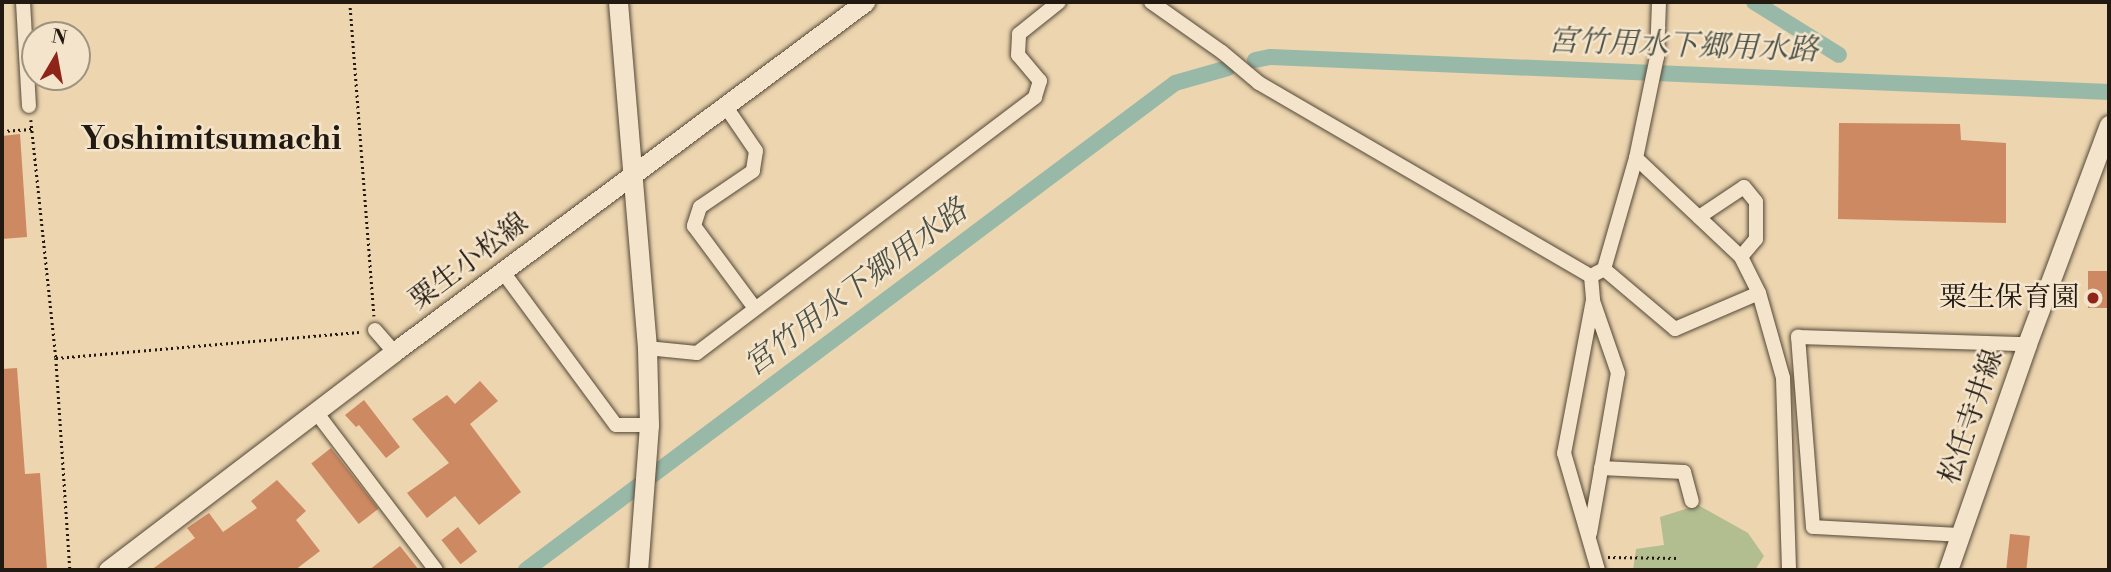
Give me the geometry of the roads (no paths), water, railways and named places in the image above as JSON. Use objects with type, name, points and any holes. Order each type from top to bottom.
[{"type":"main road","points":[[618,2],[647,348],[649,425],[638,570]]},
{"type":"main road","name":"粟生小松線","points":[[108,570],[394,352],[865,2]]},
{"type":"main road","name":"松任寺井線","points":[[1948,570],[2027,344],[2109,125]]},
{"type":"street","points":[[23,2],[29,106]]},
{"type":"street","points":[[647,348],[697,353],[754,307],[1035,97],[1040,81],[1018,55],[1019,34],[1059,2]]},
{"type":"street","points":[[1151,2],[1222,52],[1259,83],[1598,273],[1675,329],[1759,293]]},
{"type":"street","points":[[1596,563],[1564,453],[1598,273],[1636,158],[1649,97],[1657,57],[1659,2]]},
{"type":"street","points":[[726,107],[756,151],[753,171],[700,207],[694,226],[754,307]]},
{"type":"street","points":[[1636,158],[1741,257],[1759,293],[1783,378],[1789,570]]},
{"type":"street","points":[[1699,217],[1744,187],[1756,202],[1756,239],[1741,257]]},
{"type":"street","points":[[503,272],[616,425],[649,425]]},
{"type":"street","points":[[1589,538],[1618,373],[1592,300]]},
{"type":"street","points":[[375,330],[394,352]]},
{"type":"street","points":[[1961,535],[1813,527],[1798,337],[2027,344]]},
{"type":"street","points":[[316,412],[436,570]]},
{"type":"street","points":[[1601,468],[1684,472],[1692,501]]},
{"type":"waterway","points":[[1754,2],[1839,55]]},
{"type":"waterway","name":"宮竹用水下郷用水路","points":[[1255,60],[1271,57],[2109,92]]},
{"type":"waterway","name":"宮竹用水下郷用水路","points":[[526,570],[1175,83],[1228,68]]},
{"type":"place","name":"粟生保育園","points":[[2093,298]]},
{"type":"district","name":"Yoshimitsumachi","points":[[211,139]]}]
